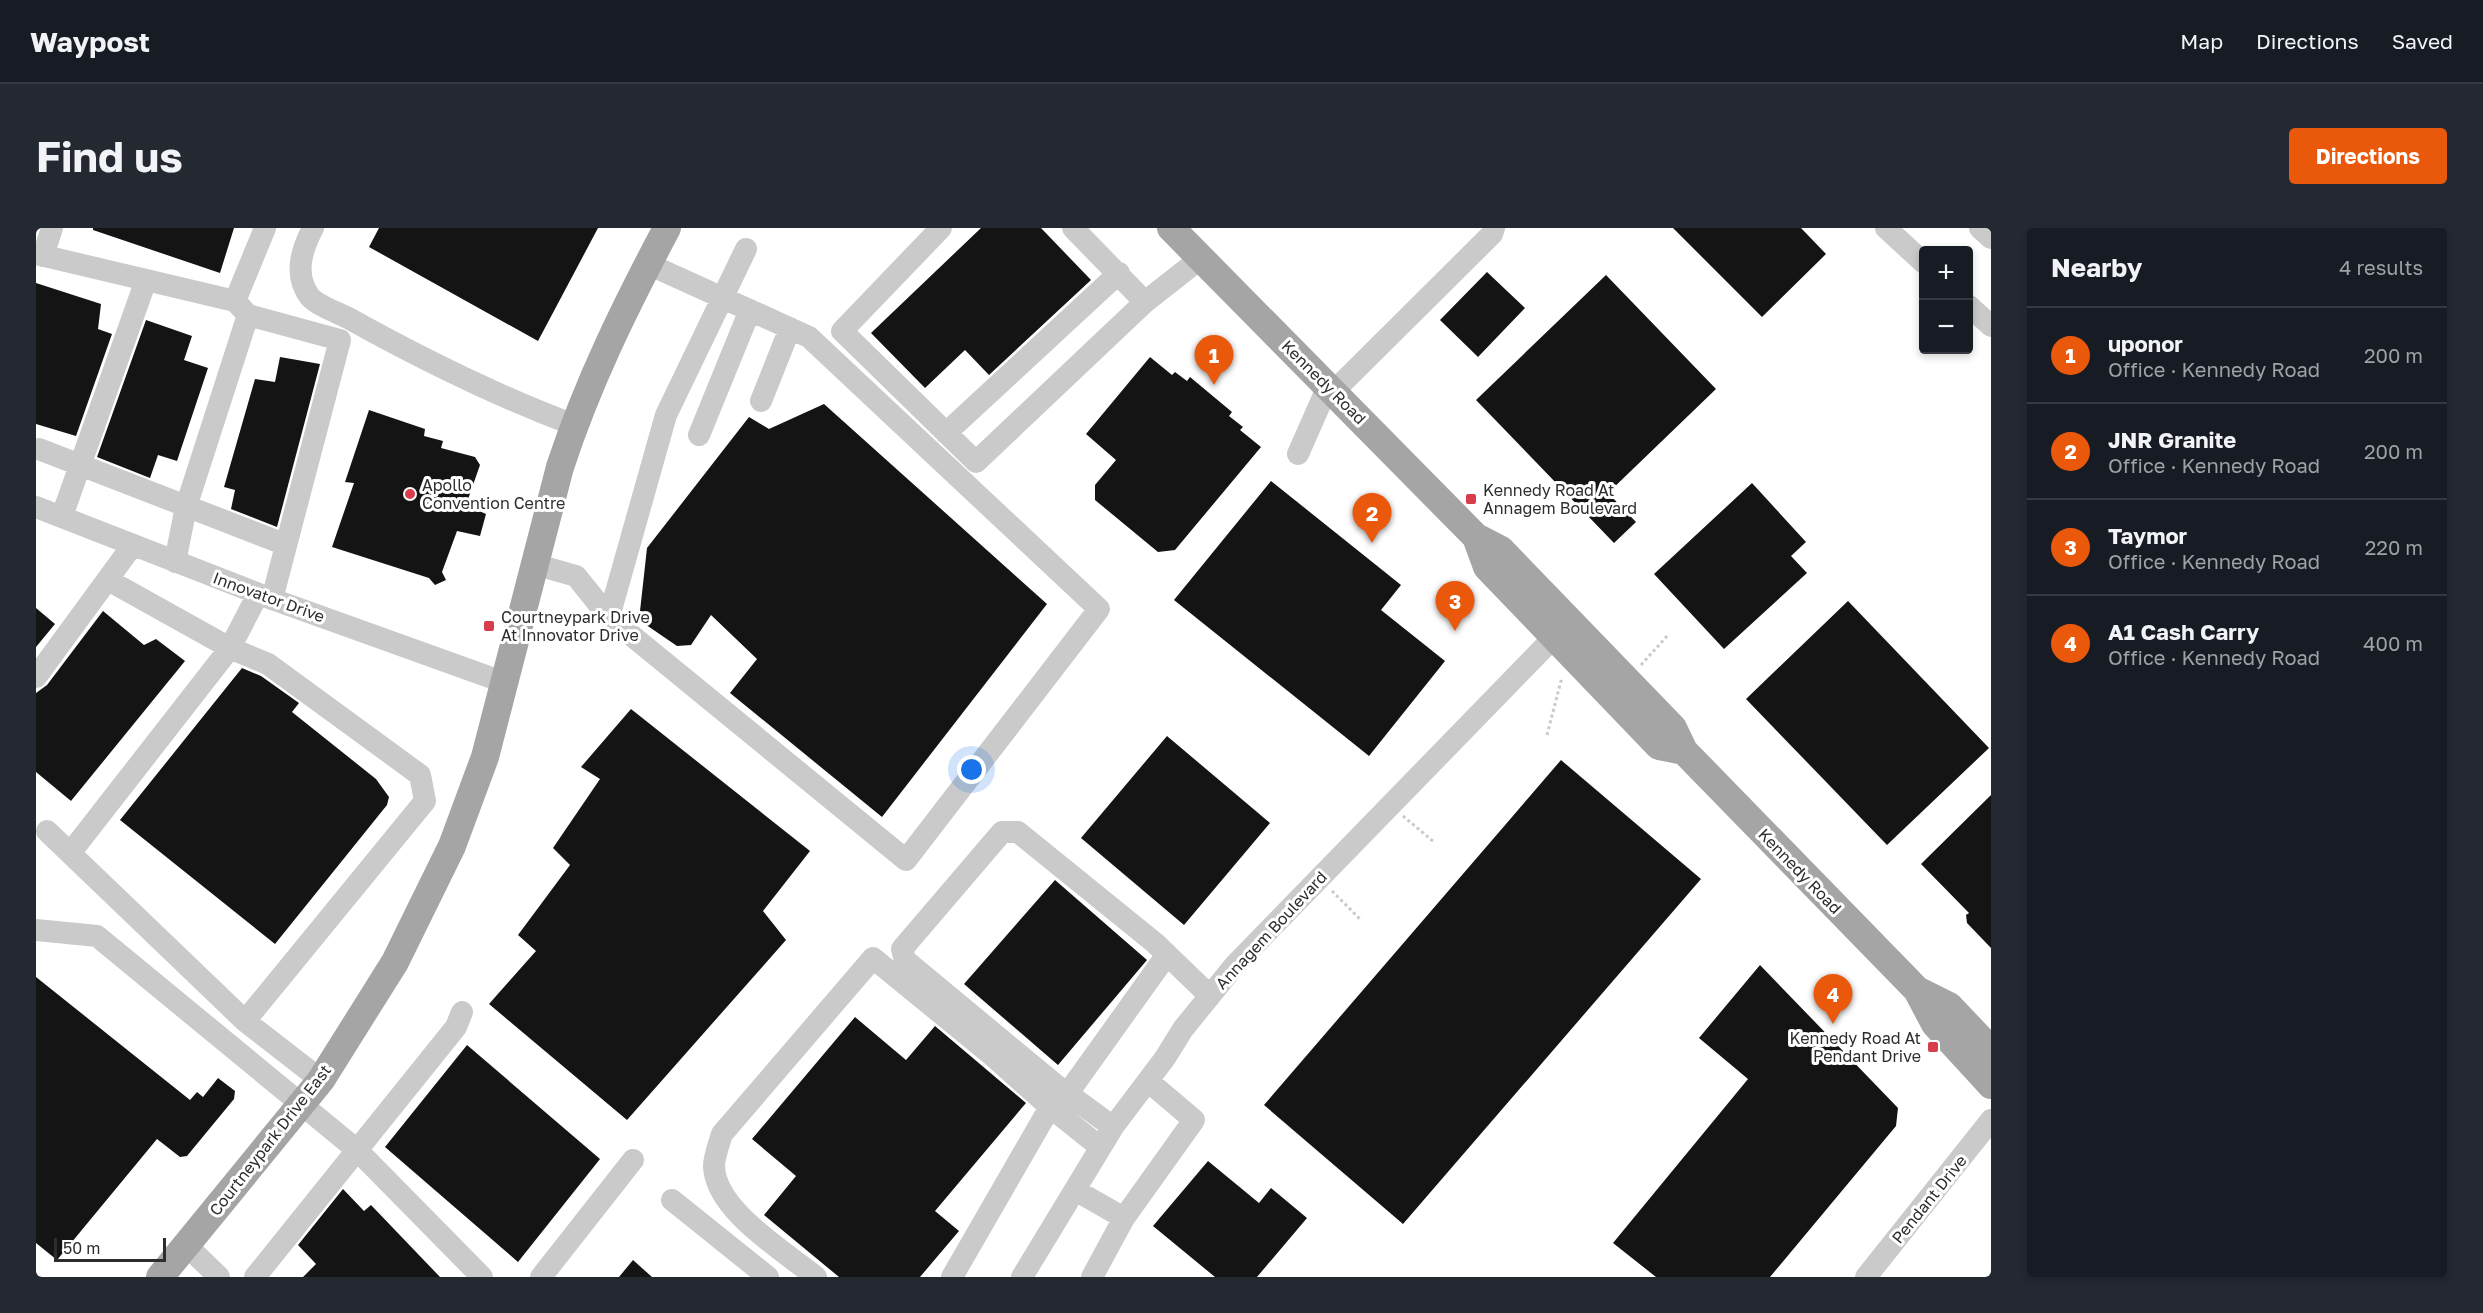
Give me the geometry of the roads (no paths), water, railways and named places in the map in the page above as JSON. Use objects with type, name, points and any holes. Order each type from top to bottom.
[{"type":"main road","name":"Courtneypark Drive East","points":[[160,1277],[321,1080],[395,962],[452,846],[485,757],[534,564],[574,425],[600,360],[667,228]]},
{"type":"main road","name":"Kennedy Road","points":[[1178,230],[1201,258],[1476,537],[1501,550],[1562,629],[1626,680],[1673,728],[1684,751],[1917,990],[1935,1024],[1991,1085]]},
{"type":"main road","name":"Kennedy Road","points":[[1562,629],[1573,657],[1659,746],[1684,751]]},
{"type":"main road","name":"Kennedy Road","points":[[1917,990],[1949,1006],[1991,1050]]},
{"type":"street","points":[[52,228],[40,255],[146,280],[340,340],[284,544],[265,596],[230,648],[71,852]]},
{"type":"street","points":[[175,562],[186,507],[265,228]]},
{"type":"street","points":[[313,228],[303,248],[300,272],[311,297],[385,339],[507,399],[574,425]]},
{"type":"street","points":[[941,228],[842,331],[976,462],[1145,302],[1201,258]]},
{"type":"street","points":[[1074,228],[1145,302]]},
{"type":"street","points":[[1298,454],[1331,389],[1492,234],[1494,228]]},
{"type":"street","points":[[1886,228],[1919,259]]},
{"type":"street","points":[[1980,228],[1991,238]]},
{"type":"street","points":[[609,617],[666,415],[746,249]]},
{"type":"street","points":[[534,564],[576,576],[609,617],[906,860],[1099,609],[809,337],[648,264]]},
{"type":"street","points":[[946,433],[1119,273]]},
{"type":"street","points":[[62,516],[146,280]]},
{"type":"street","points":[[699,435],[750,310]]},
{"type":"street","points":[[1973,310],[1991,326]]},
{"type":"street","points":[[760,401],[790,328]]},
{"type":"street","points":[[39,449],[80,467],[284,544]]},
{"type":"street","name":"Innovator Drive","points":[[36,507],[265,596],[503,682]]},
{"type":"street","points":[[36,677],[132,546]]},
{"type":"street","points":[[108,580],[230,648],[268,664],[420,775],[425,801],[245,1021]]},
{"type":"street","name":"Annagem Boulevard","points":[[1031,1275],[1075,1190],[1113,1127],[1234,965],[1562,629]]},
{"type":"street","points":[[1113,1127],[1057,1086],[905,960],[902,949],[1002,832],[1010,830],[1018,832],[1155,943],[1210,996]]},
{"type":"street","points":[[40,832],[71,852],[245,1021],[321,1080]]},
{"type":"street","points":[[36,930],[97,936],[357,1150],[482,1277]]},
{"type":"street","points":[[1068,1093],[1166,956]]},
{"type":"street","points":[[816,1277],[730,1208],[719,1190],[714,1165],[722,1134],[873,958],[1100,1147]]},
{"type":"street","points":[[255,1277],[456,1027],[462,1012]]},
{"type":"street","points":[[1092,1277],[1124,1218],[1194,1120],[1148,1081]]},
{"type":"street","points":[[952,1277],[1050,1107]]},
{"type":"street","name":"Pendant Drive","points":[[1866,1277],[1991,1120]]},
{"type":"street","points":[[542,1277],[633,1160]]},
{"type":"street","points":[[1075,1190],[1124,1218]]},
{"type":"street","points":[[672,1200],[768,1277]]},
{"type":"street","points":[[186,1245],[219,1277]]},
{"type":"place","name":"uponor","points":[[1214,385]]},
{"type":"place","name":"Apollo Convention Centre","points":[[410,494]]},
{"type":"place","name":"Kennedy Road At Annagem Boulevard","points":[[1471,499]]},
{"type":"place","name":"JNR Granite","points":[[1372,543]]},
{"type":"place","name":"Courtneypark Drive At Innovator Drive","points":[[489,626]]},
{"type":"place","name":"Taymor","points":[[1455,631]]},
{"type":"place","name":"A1 Cash Carry","points":[[1833,1024]]},
{"type":"place","name":"Kennedy Road At Pendant Drive","points":[[1933,1047]]}]
